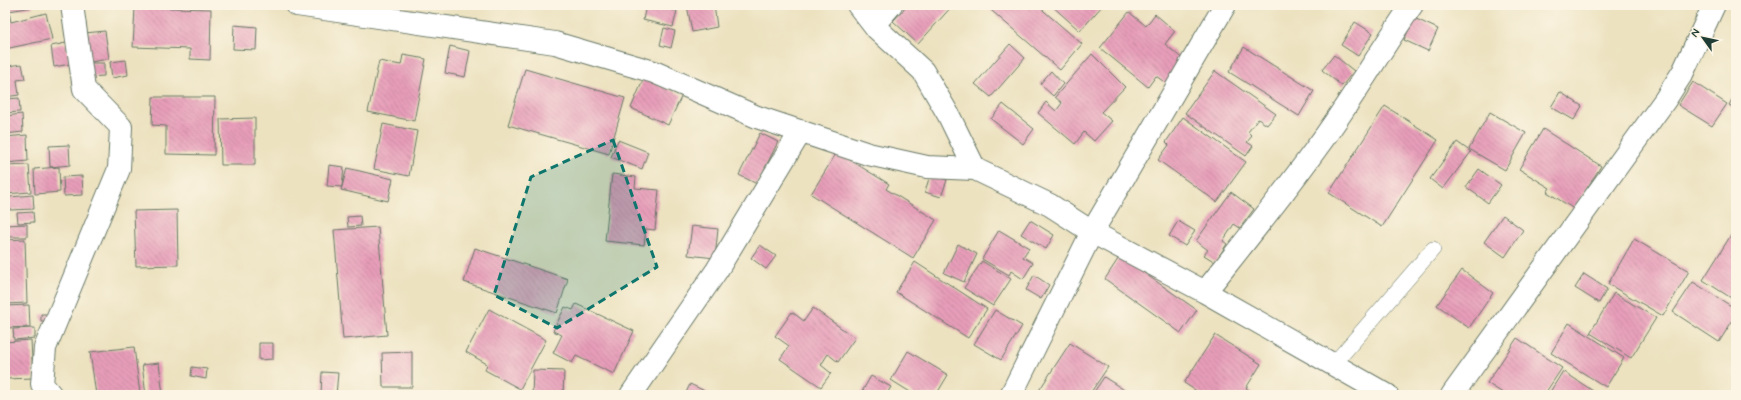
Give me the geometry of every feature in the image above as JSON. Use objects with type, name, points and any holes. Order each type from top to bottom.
[{"type":"street","points":[[51,395],[42,384],[45,348],[119,169],[121,127],[84,89],[72,5]]},
{"type":"street","points":[[297,5],[555,43],[654,72],[757,117],[868,154],[927,168],[975,169],[1050,205],[1092,232],[1205,292],[1333,365],[1376,392]]},
{"type":"street","points":[[858,5],[875,27],[923,71],[948,114],[975,169]]},
{"type":"street","points":[[875,27],[877,21],[890,5]]},
{"type":"street","points":[[1011,395],[1092,232],[1225,5]]},
{"type":"street","points":[[1205,292],[1318,146],[1354,96],[1392,34],[1412,5]]},
{"type":"street","points":[[1452,395],[1665,100],[1683,72],[1714,5]]},
{"type":"street","points":[[631,395],[717,270],[801,131]]},
{"type":"lane","points":[[1333,365],[1433,249]]},
{"type":"highlighted area","points":[[613,140],[657,267],[557,328],[494,295],[531,177]]},
{"type":"building","points":[[8,5],[33,5],[33,7],[9,11]]},
{"type":"building","points":[[646,5],[677,11],[673,27],[643,20]]},
{"type":"building","points":[[687,5],[714,5],[717,27],[692,32]]},
{"type":"building","points":[[908,5],[953,5],[918,44],[893,21]]},
{"type":"building","points":[[985,5],[1037,5],[1082,44],[1060,70]]},
{"type":"building","points":[[1051,5],[1103,5],[1080,31]]},
{"type":"building","points":[[135,7],[211,9],[210,60],[190,59],[190,49],[133,47]]},
{"type":"building","points":[[9,12],[11,22],[46,13],[52,39],[5,49],[5,13]]},
{"type":"building","points":[[1129,12],[1146,26],[1155,14],[1175,31],[1165,44],[1185,61],[1167,84],[1156,76],[1148,87],[1100,48]]},
{"type":"building","points":[[1414,18],[1438,29],[1428,51],[1404,40]]},
{"type":"building","points":[[1355,22],[1373,33],[1358,56],[1341,45]]},
{"type":"building","points":[[234,25],[257,27],[256,50],[233,49]]},
{"type":"building","points":[[664,28],[675,31],[671,48],[660,45]]},
{"type":"building","points":[[105,31],[109,59],[90,62],[85,33]]},
{"type":"building","points":[[66,43],[70,64],[54,67],[51,46]]},
{"type":"building","points":[[1010,44],[1025,58],[991,97],[975,84]]},
{"type":"building","points":[[450,46],[470,51],[465,77],[445,73]]},
{"type":"building","points":[[1244,47],[1314,91],[1299,116],[1229,72]]},
{"type":"building","points":[[5,53],[8,66],[22,64],[25,79],[17,80],[19,95],[5,97]]},
{"type":"building","points":[[1092,54],[1125,87],[1101,112],[1112,121],[1094,141],[1084,132],[1075,144],[1038,113],[1046,102],[1056,111],[1062,103],[1055,97]]},
{"type":"building","points":[[403,55],[426,59],[414,121],[368,112],[379,61],[401,65]]},
{"type":"building","points":[[1334,55],[1354,71],[1342,86],[1322,70]]},
{"type":"building","points":[[126,60],[128,75],[112,78],[110,62]]},
{"type":"building","points":[[89,63],[104,63],[104,76],[89,77]]},
{"type":"building","points":[[525,69],[625,98],[609,154],[508,125]]},
{"type":"building","points":[[1051,71],[1063,84],[1053,96],[1040,84]]},
{"type":"building","points":[[1215,71],[1276,114],[1267,125],[1258,119],[1248,132],[1252,136],[1247,142],[1253,146],[1246,156],[1185,113]]},
{"type":"building","points":[[644,78],[682,95],[668,125],[631,108]]},
{"type":"building","points":[[1693,82],[1727,104],[1712,126],[1678,105]]},
{"type":"building","points":[[1560,92],[1582,106],[1574,120],[1551,107]]},
{"type":"building","points":[[1736,92],[1736,109],[1729,105]]},
{"type":"building","points":[[153,97],[215,97],[214,155],[166,154],[166,126],[152,125]]},
{"type":"building","points":[[19,98],[20,112],[5,113],[5,99]]},
{"type":"building","points":[[1003,104],[1034,129],[1023,144],[991,119]]},
{"type":"building","points":[[1385,106],[1438,140],[1382,227],[1329,193]]},
{"type":"building","points":[[1490,112],[1526,133],[1505,170],[1469,149]]},
{"type":"building","points":[[22,114],[23,132],[5,134],[5,116]]},
{"type":"building","points":[[1183,117],[1246,162],[1217,202],[1158,160],[1169,145],[1166,142]]},
{"type":"building","points":[[255,118],[255,165],[221,165],[220,119]]},
{"type":"building","points":[[383,124],[417,131],[409,176],[374,169]]},
{"type":"building","points":[[1543,129],[1601,166],[1574,209],[1547,192],[1550,188],[1519,169]]},
{"type":"building","points":[[760,133],[778,142],[757,184],[739,175]]},
{"type":"building","points":[[27,135],[28,161],[5,163],[5,137]]},
{"type":"building","points":[[618,140],[648,152],[642,169],[611,157]]},
{"type":"building","points":[[1457,142],[1471,152],[1443,189],[1430,179]]},
{"type":"building","points":[[69,145],[70,165],[50,167],[49,146]]},
{"type":"building","points":[[837,152],[889,184],[886,189],[936,220],[913,258],[811,194]]},
{"type":"building","points":[[29,165],[31,192],[5,194],[5,166]]},
{"type":"building","points":[[329,165],[344,167],[342,187],[327,186]]},
{"type":"building","points":[[59,167],[60,192],[35,194],[34,169]]},
{"type":"building","points":[[347,168],[393,179],[388,201],[341,190]]},
{"type":"building","points":[[1479,169],[1501,185],[1488,203],[1466,187]]},
{"type":"building","points":[[612,174],[636,177],[635,188],[659,190],[655,230],[646,229],[644,245],[605,241]]},
{"type":"building","points":[[930,175],[947,180],[941,197],[925,192]]},
{"type":"building","points":[[82,176],[83,195],[64,196],[63,177]]},
{"type":"building","points":[[1231,192],[1254,209],[1240,228],[1234,224],[1223,241],[1227,244],[1215,262],[1204,255],[1208,250],[1196,241]]},
{"type":"building","points":[[33,195],[34,209],[10,210],[9,197]]},
{"type":"building","points":[[177,210],[178,265],[136,266],[134,211]]},
{"type":"building","points":[[33,212],[34,222],[18,223],[17,213]]},
{"type":"building","points":[[1503,215],[1523,230],[1505,257],[1484,242]]},
{"type":"building","points":[[360,216],[361,226],[348,227],[347,217]]},
{"type":"building","points":[[1030,220],[1054,235],[1046,249],[1021,234]]},
{"type":"building","points":[[1178,221],[1195,231],[1185,246],[1169,236]]},
{"type":"building","points":[[27,224],[27,237],[5,237],[5,225]]},
{"type":"building","points":[[692,226],[718,229],[715,258],[688,255]]},
{"type":"building","points":[[378,227],[387,335],[343,339],[334,230]]},
{"type":"building","points":[[1736,227],[1736,301],[1703,280]]},
{"type":"building","points":[[999,230],[1029,248],[1023,257],[1033,263],[1023,279],[1011,271],[1009,275],[982,259]]},
{"type":"building","points":[[25,239],[27,303],[5,304],[5,240]]},
{"type":"building","points":[[1634,239],[1689,271],[1663,316],[1608,284]]},
{"type":"building","points":[[958,244],[977,254],[964,282],[944,273]]},
{"type":"building","points":[[760,245],[776,256],[766,269],[751,258]]},
{"type":"building","points":[[475,248],[568,279],[557,313],[464,282]]},
{"type":"building","points":[[1120,256],[1197,310],[1181,333],[1105,279]]},
{"type":"building","points":[[982,261],[1011,279],[993,306],[964,288]]},
{"type":"building","points":[[915,262],[987,309],[968,338],[896,292]]},
{"type":"building","points":[[1462,270],[1493,293],[1469,328],[1437,305]]},
{"type":"building","points":[[1584,274],[1607,289],[1599,303],[1575,288]]},
{"type":"building","points":[[1034,275],[1049,285],[1041,299],[1026,290]]},
{"type":"building","points":[[1693,282],[1736,309],[1736,315],[1719,342],[1673,312]]},
{"type":"building","points":[[1614,293],[1656,318],[1631,358],[1590,333]]},
{"type":"building","points":[[576,304],[634,331],[614,374],[576,356],[572,363],[553,353],[562,335],[553,331],[565,307],[573,310]]},
{"type":"building","points":[[29,305],[30,327],[5,328],[5,306]]},
{"type":"building","points":[[813,308],[855,338],[838,362],[828,354],[821,365],[831,373],[821,387],[780,359],[789,346],[775,336],[792,312],[804,321]]},
{"type":"building","points":[[489,309],[546,340],[520,389],[485,370],[487,364],[466,352]]},
{"type":"building","points":[[995,310],[1022,326],[1001,360],[974,344]]},
{"type":"building","points":[[41,314],[55,314],[55,321],[41,321]]},
{"type":"building","points":[[1569,323],[1624,358],[1606,387],[1551,353]]},
{"type":"building","points":[[35,328],[35,338],[14,340],[13,329]]},
{"type":"building","points":[[1215,335],[1261,364],[1246,388],[1256,395],[1203,395],[1184,383]]},
{"type":"building","points":[[1517,338],[1562,368],[1544,395],[1506,395],[1487,383]]},
{"type":"building","points":[[31,340],[33,378],[5,379],[5,342]]},
{"type":"building","points":[[259,343],[273,343],[273,359],[259,360]]},
{"type":"building","points":[[1070,343],[1108,367],[1089,395],[1036,395]]},
{"type":"building","points":[[134,347],[140,394],[96,395],[90,352]]},
{"type":"building","points":[[908,351],[948,375],[936,395],[915,395],[891,380]]},
{"type":"building","points":[[412,352],[412,387],[383,387],[382,353]]},
{"type":"building","points":[[159,363],[163,395],[146,395],[142,365]]},
{"type":"building","points":[[192,367],[207,369],[206,379],[191,376]]},
{"type":"building","points":[[533,370],[564,371],[563,395],[532,395]]},
{"type":"building","points":[[1563,371],[1599,395],[1548,395]]},
{"type":"building","points":[[322,372],[338,373],[336,395],[321,394]]},
{"type":"building","points":[[871,376],[891,387],[886,395],[860,395]]},
{"type":"building","points":[[1104,377],[1132,395],[1092,395]]},
{"type":"building","points":[[690,384],[713,395],[685,395]]}]
